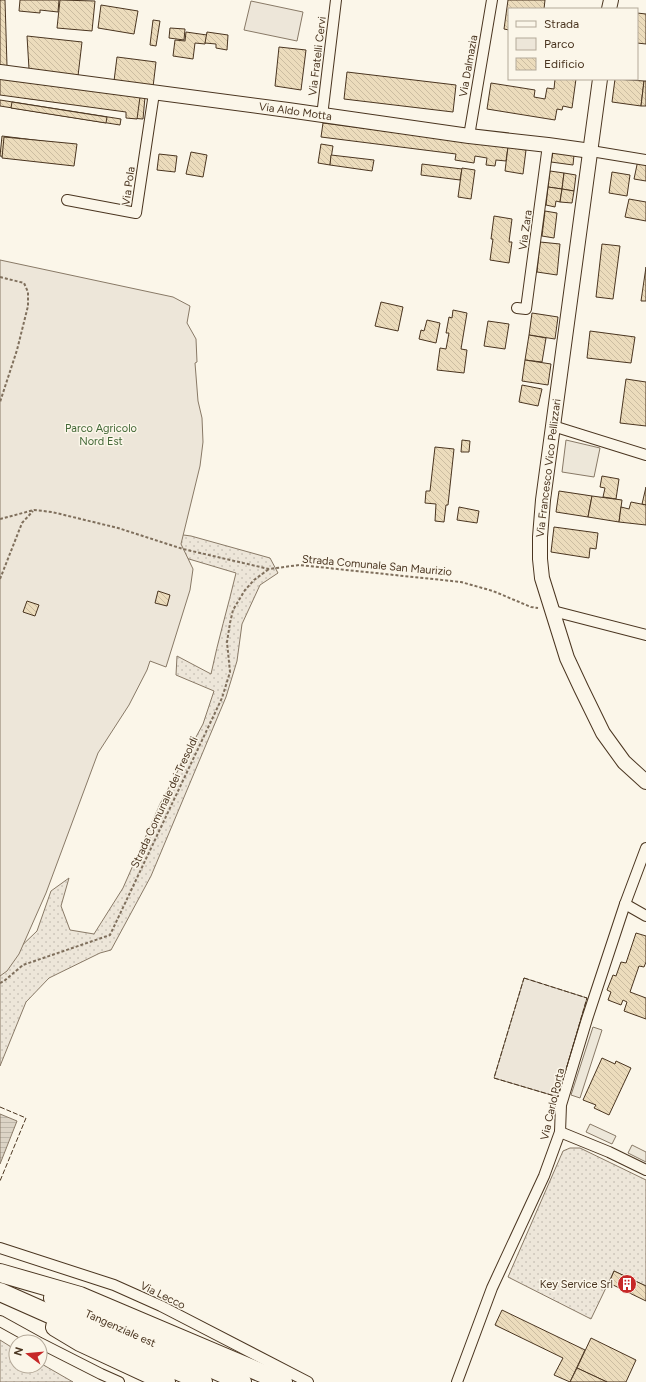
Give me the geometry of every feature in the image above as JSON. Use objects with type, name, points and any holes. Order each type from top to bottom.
[{"type":"highway","name":"Tangenziale est","points":[[0,1274],[242,1382]]},
{"type":"highway","points":[[0,1274],[80,1296],[283,1382]]},
{"type":"highway","name":"Tangenziale est","points":[[0,1293],[203,1382]]},
{"type":"highway","points":[[0,1293],[80,1342],[166,1382]]},
{"type":"street","name":"Via Fratelli Cervi","points":[[322,116],[336,0]]},
{"type":"street","name":"Via Dalmazia","points":[[469,136],[492,0]]},
{"type":"street","name":"Via Aldo Motta","points":[[0,72],[469,136],[591,151]]},
{"type":"street","name":"Via Francesco Vico Pellizzari","points":[[600,80],[543,500],[540,559],[542,578],[546,594],[553,611],[567,658],[580,688],[603,733],[624,762],[646,782]]},
{"type":"street","name":"Via Pola","points":[[68,200],[136,213],[154,93]]},
{"type":"street","name":"Via Zara","points":[[517,308],[526,309],[548,145]]},
{"type":"street","points":[[591,151],[646,160]]},
{"type":"street","points":[[553,426],[646,455]]},
{"type":"street","points":[[553,611],[646,635]]},
{"type":"street","name":"Via Carlo Porta","points":[[457,1382],[492,1288],[544,1176],[560,1132],[562,1105],[587,1019],[625,904],[646,848]]},
{"type":"street","points":[[625,904],[646,916]]},
{"type":"street","points":[[560,1132],[609,1152],[646,1170]]},
{"type":"street","name":"Via Lecco","points":[[0,1248],[114,1285],[161,1306],[308,1382]]},
{"type":"street","points":[[0,1321],[24,1334]]},
{"type":"street","points":[[48,1347],[119,1382]]},
{"type":"path","points":[[0,277],[24,283],[28,292],[28,306],[25,321],[0,402]]},
{"type":"path","points":[[0,579],[22,523],[34,510]]},
{"type":"path","name":"Strada Comunale San Maurizio","points":[[0,519],[34,510],[52,512],[118,528],[183,549],[269,569],[299,565],[461,582],[493,591],[531,607],[553,611]]},
{"type":"path","name":"Strada Comunale dei Tresoldi","points":[[0,983],[23,965],[110,935],[222,698],[230,672],[227,642],[233,610],[245,590],[254,580],[269,569]]},
{"type":"green space","points":[[251,1],[303,12],[297,41],[244,30]]},
{"type":"green space","name":"Parco Agricolo Nord Est","points":[[0,260],[173,297],[190,306],[187,323],[196,339],[197,362],[195,363],[198,401],[202,418],[203,442],[200,466],[181,544],[193,569],[190,590],[166,667],[150,661],[129,705],[98,753],[46,893],[19,954],[7,971],[0,976]]},
{"type":"green space","points":[[176,534],[191,536],[270,558],[278,573],[260,585],[242,624],[237,661],[226,697],[151,876],[111,950],[100,953],[49,978],[26,1002],[0,1066],[0,968],[37,931],[51,891],[69,878],[61,906],[70,930],[94,934],[123,888],[160,804],[203,724],[214,691],[176,675],[177,656],[211,674],[236,573],[152,548]]},
{"type":"green space","points":[[524,978],[587,998],[558,1097],[494,1078]]},
{"type":"green space","points":[[570,1148],[580,1148],[646,1180],[646,1286],[614,1271],[591,1319],[508,1277],[563,1151]]},
{"type":"green space","points":[[0,1340],[8,1345],[8,1374],[48,1374],[48,1368],[73,1382],[0,1382]]},
{"type":"shaded area","points":[[566,440],[600,448],[594,477],[562,472]]},
{"type":"shaded area","points":[[593,1027],[602,1030],[580,1098],[571,1095]]},
{"type":"shaded area","points":[[0,1114],[17,1121],[0,1164]]},
{"type":"shaded area","points":[[590,1124],[616,1136],[612,1144],[586,1132]]},
{"type":"shaded area","points":[[632,1145],[646,1152],[646,1162],[628,1153]]},
{"type":"building","points":[[0,0],[5,0],[7,66],[0,66]]},
{"type":"building","points":[[20,0],[59,0],[58,12],[40,10],[40,13],[19,11]]},
{"type":"building","points":[[60,0],[95,1],[92,31],[57,28]]},
{"type":"building","points":[[508,0],[545,0],[544,8],[508,8],[508,30],[504,29]]},
{"type":"building","points":[[101,5],[138,11],[134,34],[98,28]]},
{"type":"building","points":[[638,13],[646,14],[646,44],[638,43]]},
{"type":"building","points":[[153,20],[160,21],[156,46],[150,45]]},
{"type":"building","points":[[170,28],[185,29],[184,40],[169,38]]},
{"type":"building","points":[[186,32],[207,35],[205,44],[195,43],[193,59],[173,56],[175,40],[185,41]]},
{"type":"building","points":[[207,32],[228,35],[227,50],[216,48],[216,44],[205,43]]},
{"type":"building","points":[[27,36],[82,42],[78,76],[29,69]]},
{"type":"building","points":[[279,47],[306,50],[301,90],[275,86]]},
{"type":"building","points":[[117,57],[156,62],[153,87],[114,81]]},
{"type":"building","points":[[347,72],[456,85],[453,112],[344,99]]},
{"type":"building","points":[[0,79],[145,97],[143,119],[130,118],[131,111],[24,98],[24,96],[0,93]]},
{"type":"building","points":[[0,79],[140,97],[137,119],[126,118],[126,112],[0,95]]},
{"type":"building","points":[[555,80],[576,80],[572,108],[563,106],[562,110],[557,109],[555,120],[487,109],[491,83],[535,90],[534,97],[545,99],[547,88],[554,89]]},
{"type":"building","points":[[615,80],[644,81],[641,106],[612,102]]},
{"type":"building","points":[[644,81],[646,81],[646,106],[641,106]]},
{"type":"building","points":[[0,100],[121,119],[120,125],[0,106]]},
{"type":"building","points":[[12,102],[107,117],[106,123],[11,108]]},
{"type":"building","points":[[323,123],[508,147],[506,161],[496,160],[495,166],[486,165],[487,158],[475,156],[474,163],[455,160],[456,154],[321,137]]},
{"type":"building","points":[[2,136],[74,145],[71,165],[0,156]]},
{"type":"building","points":[[4,137],[77,144],[74,166],[2,158]]},
{"type":"building","points":[[321,144],[333,146],[330,165],[318,163]]},
{"type":"building","points":[[508,147],[526,150],[523,174],[505,171]]},
{"type":"building","points":[[191,152],[207,155],[203,177],[186,174]]},
{"type":"building","points":[[553,152],[574,155],[573,165],[551,162]]},
{"type":"building","points":[[159,154],[177,156],[175,172],[157,170]]},
{"type":"building","points":[[331,155],[374,160],[372,171],[330,165]]},
{"type":"building","points":[[638,160],[646,161],[646,181],[634,179]]},
{"type":"building","points":[[422,164],[462,169],[460,180],[421,175]]},
{"type":"building","points":[[462,168],[475,170],[471,199],[458,197]]},
{"type":"building","points":[[550,171],[564,173],[562,189],[548,187]]},
{"type":"building","points":[[612,172],[630,175],[627,196],[609,193]]},
{"type":"building","points":[[564,173],[576,175],[574,191],[562,189]]},
{"type":"building","points":[[548,187],[562,189],[560,202],[556,201],[555,207],[546,205]]},
{"type":"building","points":[[562,189],[574,191],[572,203],[560,202]]},
{"type":"building","points":[[629,199],[646,202],[646,221],[625,217]]},
{"type":"building","points":[[545,211],[557,213],[554,238],[542,236]]},
{"type":"building","points":[[494,216],[512,219],[509,242],[512,242],[509,263],[490,260]]},
{"type":"building","points":[[540,242],[560,244],[557,275],[537,272]]},
{"type":"building","points":[[602,244],[620,246],[613,299],[596,297]]},
{"type":"building","points":[[646,267],[646,301],[641,301]]},
{"type":"building","points":[[381,302],[403,307],[398,331],[375,326]]},
{"type":"building","points":[[453,310],[467,313],[461,349],[467,350],[464,373],[437,370],[440,348],[446,349],[449,333],[446,333],[449,317],[452,318]]},
{"type":"building","points":[[532,313],[558,317],[555,339],[529,335]]},
{"type":"building","points":[[427,320],[440,323],[436,343],[419,339],[421,330],[424,331]]},
{"type":"building","points":[[488,321],[509,324],[505,349],[484,346]]},
{"type":"building","points":[[590,331],[635,337],[631,363],[587,358]]},
{"type":"building","points":[[529,335],[546,338],[542,362],[525,360]]},
{"type":"building","points":[[525,360],[551,364],[548,385],[522,381]]},
{"type":"building","points":[[626,379],[646,382],[646,426],[620,423]]},
{"type":"building","points":[[522,385],[542,389],[538,406],[519,402]]},
{"type":"building","points":[[462,440],[470,441],[469,452],[461,452]]},
{"type":"building","points":[[435,447],[454,449],[448,505],[446,505],[444,522],[435,521],[436,504],[425,503],[426,491],[430,491]]},
{"type":"building","points":[[602,476],[619,479],[616,499],[603,497],[605,488],[600,487]]},
{"type":"building","points":[[646,487],[646,505],[642,504]]},
{"type":"building","points":[[559,491],[592,496],[588,517],[556,512]]},
{"type":"building","points":[[592,496],[622,500],[619,522],[588,517]]},
{"type":"building","points":[[631,502],[646,505],[646,525],[619,522],[621,507],[629,509]]},
{"type":"building","points":[[459,507],[479,511],[477,523],[457,520]]},
{"type":"building","points":[[554,527],[598,533],[596,549],[590,548],[589,558],[551,552]]},
{"type":"building","points":[[158,591],[170,595],[167,606],[155,603]]},
{"type":"building","points":[[27,601],[39,605],[35,616],[23,612]]},
{"type":"building","points":[[636,933],[646,936],[646,962],[644,967],[639,966],[630,992],[646,998],[646,1019],[624,1011],[627,1002],[623,1000],[621,1005],[608,1000],[611,992],[607,990],[613,975],[616,976],[621,962],[626,963]]},
{"type":"building","points":[[602,1058],[615,1064],[616,1061],[631,1068],[609,1115],[594,1108],[596,1105],[583,1100]]},
{"type":"building","name":"Key Service Srl","points":[[614,1271],[646,1286],[646,1301],[609,1283]]},
{"type":"building","points":[[502,1310],[585,1350],[570,1382],[554,1375],[563,1358],[495,1325]]},
{"type":"building","points":[[591,1338],[636,1360],[626,1382],[607,1382],[577,1368]]},
{"type":"building","points":[[577,1368],[607,1382],[570,1382]]},
{"type":"fence","points":[[524,978],[587,998],[558,1097],[494,1078],[524,978]]},
{"type":"fence","points":[[0,1107],[26,1118],[0,1181]]},
{"type":"place","name":"Key Service Srl","points":[[627,1284]]}]
